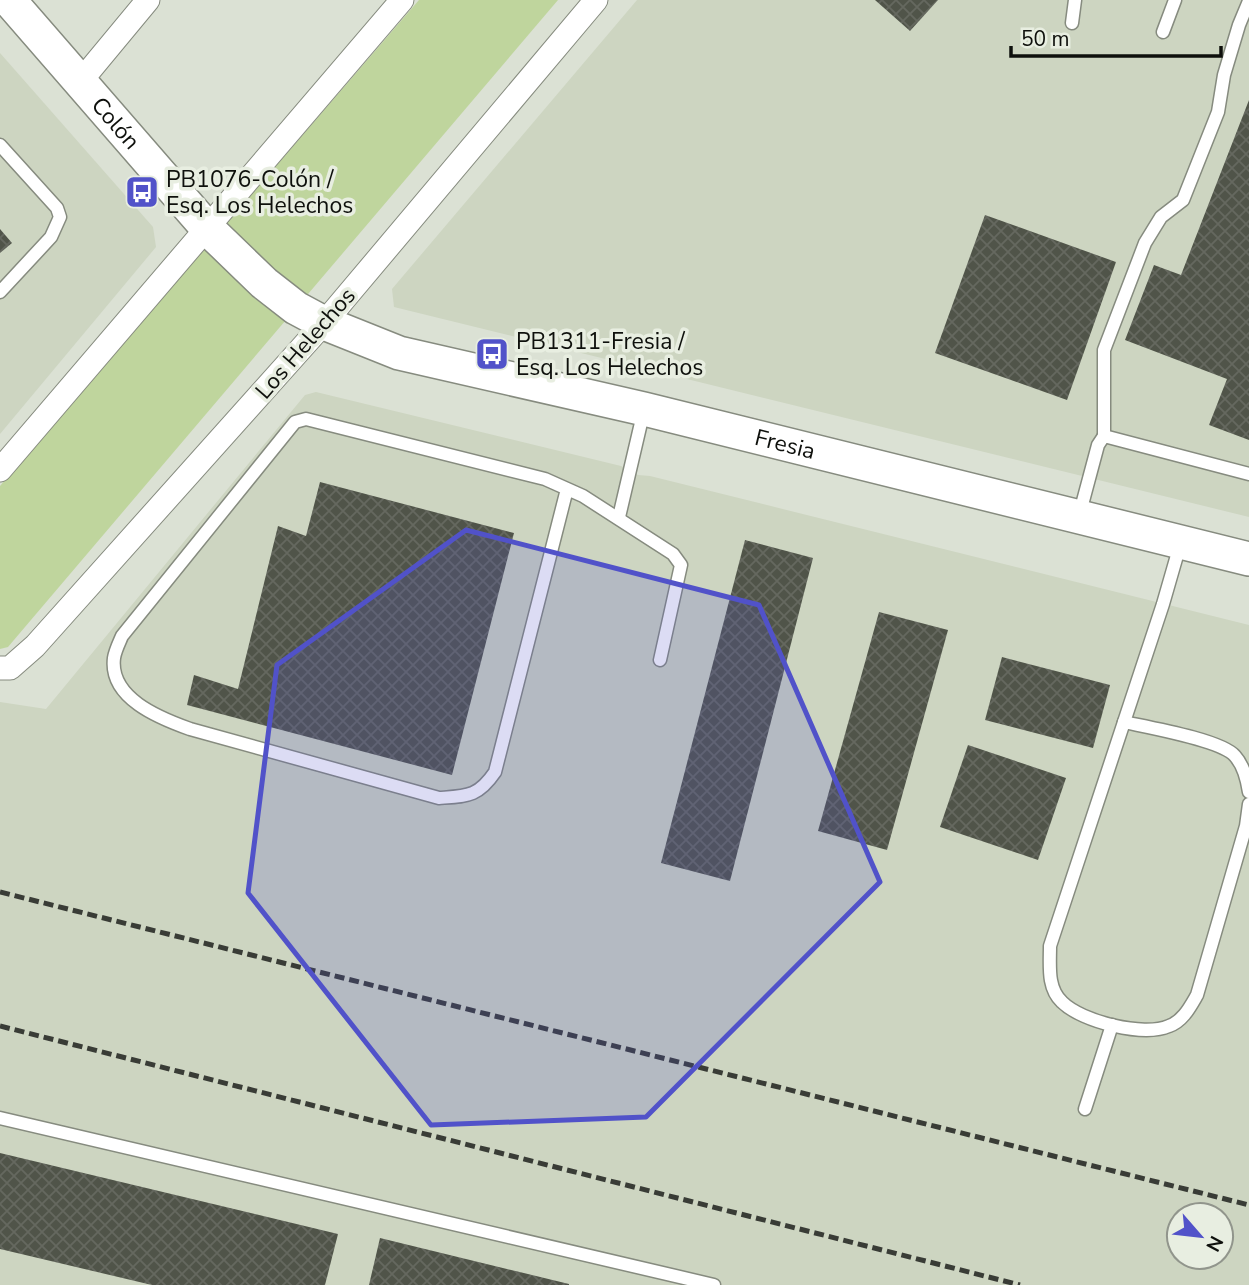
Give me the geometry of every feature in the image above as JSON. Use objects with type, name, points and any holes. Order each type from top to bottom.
[{"type":"street","name":"Colón","points":[[9,0],[208,229],[264,283],[296,308],[324,323]]},
{"type":"street","points":[[80,82],[149,0]]},
{"type":"street","points":[[0,470],[402,0]]},
{"type":"street","name":"Los Helechos","points":[[0,668],[10,668],[35,646],[324,323],[596,0]]},
{"type":"street","name":"Fresia","points":[[324,323],[398,353],[644,409],[1249,559]]},
{"type":"lane","points":[[1072,23],[1075,0]]},
{"type":"lane","points":[[1163,32],[1175,0]]},
{"type":"lane","points":[[1079,516],[1098,445],[1104,436],[1104,350],[1145,243],[1161,217],[1184,200],[1218,112],[1224,75],[1249,1]]},
{"type":"lane","points":[[0,145],[57,208],[60,217],[51,237],[0,292]]},
{"type":"lane","points":[[619,517],[644,409]]},
{"type":"lane","points":[[567,489],[495,772],[486,785],[474,794],[439,798],[190,729],[171,722],[130,698],[120,687],[115,673],[114,657],[121,636],[295,422],[306,419],[545,479],[567,489],[619,517],[673,554],[681,565],[660,660]]},
{"type":"lane","points":[[1104,436],[1249,474]]},
{"type":"lane","points":[[1181,541],[1163,604],[1050,946],[1050,980],[1062,1002],[1080,1014],[1112,1025],[1152,1031],[1171,1026],[1185,1016],[1197,995],[1246,826],[1249,804]]},
{"type":"lane","points":[[1124,722],[1221,746],[1235,755],[1245,772],[1249,792]]},
{"type":"lane","points":[[1085,1109],[1112,1025]]},
{"type":"lane","points":[[0,1118],[689,1282],[714,1285]]},
{"type":"highlighted area","points":[[466,530],[759,605],[880,882],[646,1117],[431,1125],[248,893],[277,665]]},
{"type":"shaded area","points":[[637,0],[1249,0],[1249,517],[394,307],[392,289]]},
{"type":"shaded area","points":[[0,53],[153,227],[156,247],[0,434]]},
{"type":"shaded area","points":[[316,392],[621,466],[638,475],[1249,625],[1249,1285],[0,1285],[0,702],[46,709],[305,395]]},
{"type":"green space","points":[[419,0],[558,0],[8,647],[0,649],[0,486]]},
{"type":"building","points":[[875,0],[938,0],[910,31]]},
{"type":"building","points":[[1249,100],[1249,440],[1209,425],[1227,379],[1125,340],[1154,265],[1181,275]]},
{"type":"building","points":[[985,215],[1116,262],[1067,400],[935,353]]},
{"type":"building","points":[[0,229],[12,243],[0,253]]},
{"type":"building","points":[[320,482],[514,533],[452,775],[187,705],[194,675],[238,689],[278,526],[306,536]]},
{"type":"building","points":[[745,540],[813,558],[730,881],[661,863]]},
{"type":"building","points":[[879,612],[948,630],[887,850],[818,831]]},
{"type":"building","points":[[1002,657],[1110,685],[1093,748],[985,720]]},
{"type":"building","points":[[968,745],[1066,778],[1038,860],[940,827]]},
{"type":"building","points":[[0,1153],[338,1234],[325,1285],[152,1285],[0,1249]]},
{"type":"building","points":[[380,1238],[569,1284],[569,1285],[369,1285]]},
{"type":"railway","points":[[0,892],[1249,1205]]},
{"type":"railway","points":[[0,1026],[1020,1285]]},
{"type":"place","name":"PB1076-Colón / Esq. Los Helechos","points":[[142,192]]},
{"type":"place","name":"PB1311-Fresia / Esq. Los Helechos","points":[[492,354]]}]
